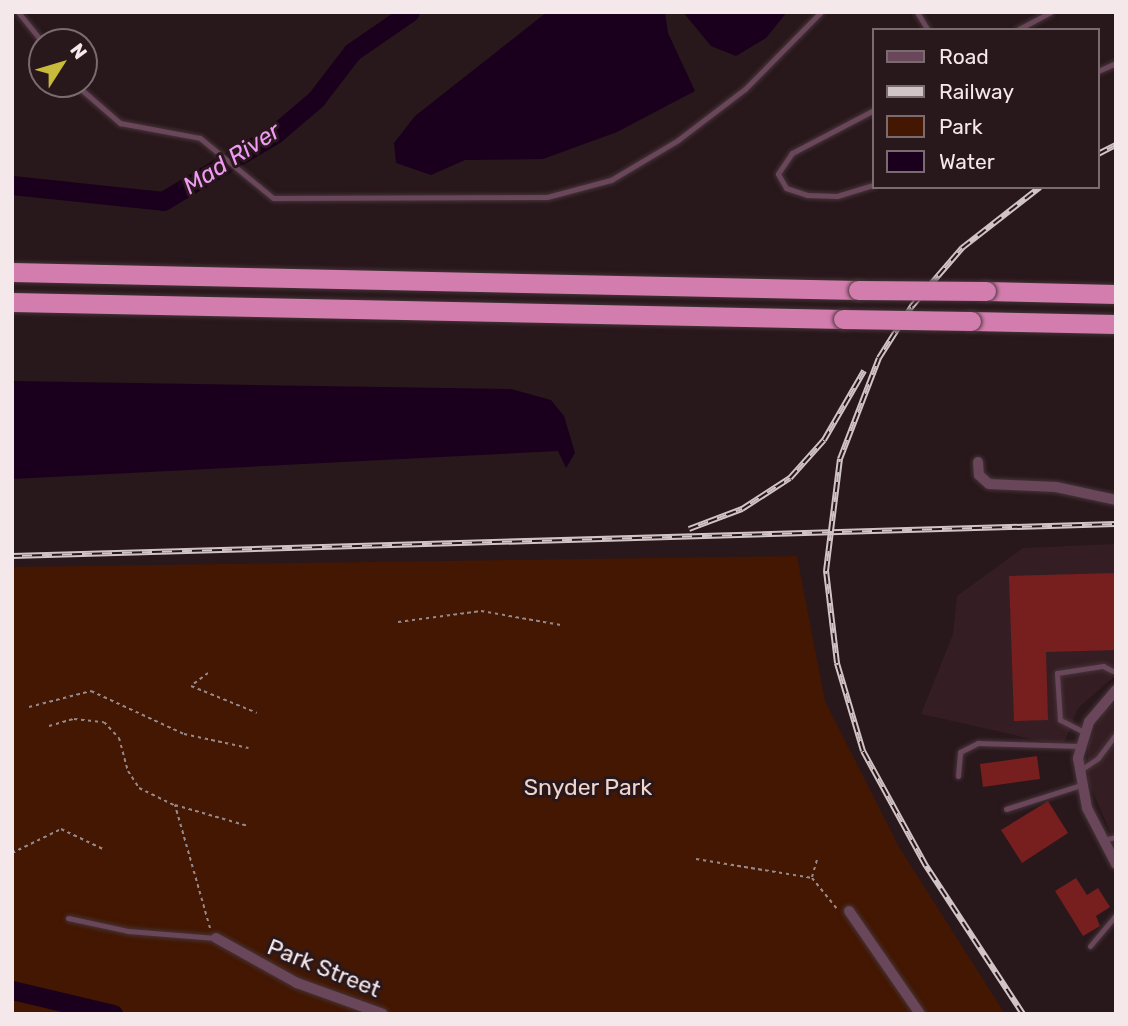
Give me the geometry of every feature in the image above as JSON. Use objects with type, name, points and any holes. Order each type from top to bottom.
[{"type":"highway","points":[[12,272],[1116,294]]},
{"type":"highway","points":[[12,302],[1116,324]]},
{"type":"street","points":[[978,462],[979,475],[989,484],[1056,487],[1116,500]]},
{"type":"street","points":[[1116,690],[1084,733],[1080,746],[1079,771],[1081,786],[1102,840],[1116,864]]},
{"type":"street","points":[[844,911],[920,1014]]},
{"type":"street","name":"Park Street","points":[[213,935],[297,983],[383,1014]]},
{"type":"lane","points":[[18,12],[31,28]]},
{"type":"lane","points":[[91,98],[120,123],[188,132],[217,152],[265,195],[285,200],[517,200],[592,188],[713,115],[821,12]]},
{"type":"lane","points":[[918,12],[927,28]]},
{"type":"lane","points":[[1021,28],[1051,12]]},
{"type":"lane","points":[[1100,70],[1116,63]]},
{"type":"lane","points":[[872,111],[792,153],[778,174],[786,188],[807,195],[837,196],[872,186]]},
{"type":"lane","points":[[1084,733],[1060,720],[1057,673],[1103,666],[1115,671]]},
{"type":"lane","points":[[1079,771],[1098,758],[1116,734]]},
{"type":"lane","points":[[958,776],[960,752],[978,743],[1080,746]]},
{"type":"lane","points":[[1006,809],[1081,786]]},
{"type":"lane","points":[[1102,840],[1116,837]]},
{"type":"lane","points":[[1090,946],[1116,915]]},
{"type":"lane","points":[[68,918],[128,931],[213,935]]},
{"type":"path","points":[[398,622],[481,611],[561,625]]},
{"type":"path","points":[[208,673],[191,686],[257,713]]},
{"type":"path","points":[[29,708],[91,691],[184,734],[248,748]]},
{"type":"path","points":[[49,726],[74,719],[104,722],[119,738],[139,788],[175,805],[248,826]]},
{"type":"path","points":[[175,805],[213,935]]},
{"type":"path","points":[[12,853],[61,829],[103,849]]},
{"type":"path","points":[[696,859],[813,878],[844,911]]},
{"type":"path","points":[[813,878],[817,859]]},
{"type":"shaded area","points":[[1116,544],[1116,675],[1078,708],[1063,746],[921,714],[953,634],[957,596],[1023,548]]},
{"type":"shaded area","points":[[1116,702],[1116,845],[1088,781],[1088,745],[1103,713]]},
{"type":"green space","name":"Snyder Park","points":[[797,556],[825,701],[899,847],[1005,1014],[12,1014],[12,567]]},
{"type":"water","points":[[547,12],[665,12],[668,33],[695,91],[617,132],[543,159],[465,160],[431,175],[396,163],[394,143],[415,116]]},
{"type":"water","points":[[683,12],[787,12],[766,38],[736,56],[711,46]]},
{"type":"water","points":[[12,381],[511,389],[551,400],[564,416],[575,453],[566,468],[558,451],[12,479]]},
{"type":"building","points":[[1116,573],[1116,650],[1046,652],[1048,720],[1014,721],[1009,576]]},
{"type":"building","points":[[1037,756],[1040,779],[983,787],[980,764]]},
{"type":"building","points":[[1048,801],[1068,833],[1022,863],[1001,830]]},
{"type":"building","points":[[1076,878],[1087,895],[1098,888],[1110,907],[1096,916],[1100,926],[1083,936],[1055,891]]},
{"type":"waterway","name":"Mad River","points":[[12,185],[163,201],[275,134],[316,99],[352,52],[410,12]]},
{"type":"waterway","points":[[12,990],[113,1014]]},
{"type":"railway","points":[[1100,153],[1116,145]]},
{"type":"railway","points":[[1023,1014],[926,866],[863,751],[837,663],[826,571],[840,459],[879,358],[912,306],[962,248],[1037,189]]},
{"type":"railway","points":[[689,529],[742,509],[790,478],[824,440],[864,371]]},
{"type":"railway","points":[[12,556],[1116,524]]}]
